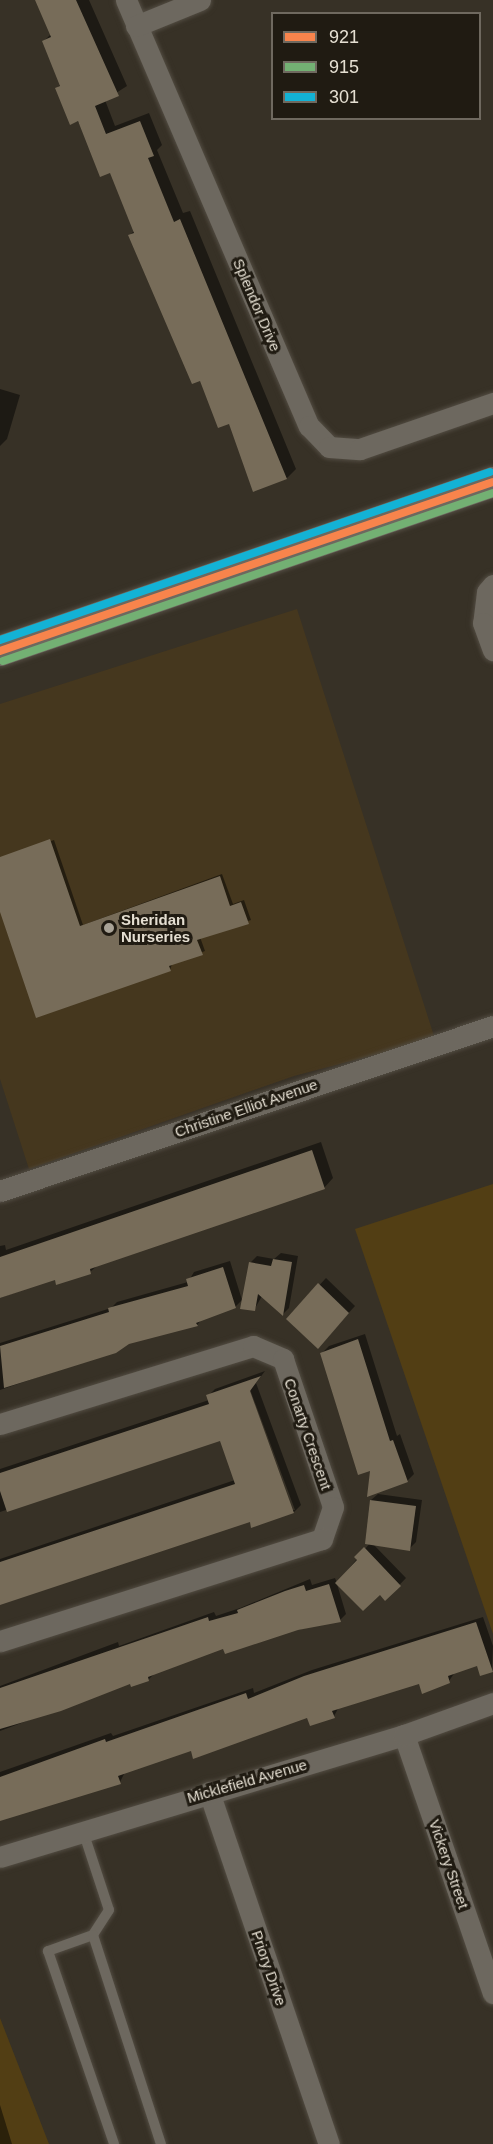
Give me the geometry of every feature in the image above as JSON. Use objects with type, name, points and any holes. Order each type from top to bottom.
[{"type":"main road","points":[[0,651],[493,482]]},
{"type":"street","name":"Splendor Drive","points":[[126,0],[309,426],[329,447],[360,449],[493,402]]},
{"type":"street","points":[[136,26],[200,0]]},
{"type":"street","points":[[493,585],[488,592],[483,623],[493,650]]},
{"type":"street","name":"Christine Elliot Avenue","points":[[0,1191],[493,1026]]},
{"type":"street","name":"Conarty Crescent","points":[[0,1424],[253,1346],[283,1359],[333,1508],[322,1539],[0,1641]]},
{"type":"street","name":"Micklefield Avenue","points":[[0,1857],[208,1792],[404,1735],[493,1703]]},
{"type":"street","name":"Vickery Street","points":[[404,1735],[493,1993]]},
{"type":"street","name":"Priory Drive","points":[[208,1792],[329,2144]]},
{"type":"lane","points":[[83,1831],[109,1910],[93,1935],[48,1951],[114,2144]]},
{"type":"lane","points":[[93,1935],[161,2144]]},
{"type":"shaded area","points":[[297,609],[435,1039],[294,1076],[29,1169],[0,1079],[0,704]]},
{"type":"shaded area","points":[[493,1184],[493,1634],[355,1229]]},
{"type":"shaded area","points":[[0,2018],[49,2144],[0,2144]]},
{"type":"building","points":[[35,0],[76,0],[119,96],[95,106],[106,134],[140,121],[154,156],[148,158],[174,222],[180,219],[287,479],[253,492],[229,424],[218,428],[200,381],[192,384],[128,235],[134,233],[110,173],[100,177],[78,121],[70,125],[55,88],[60,86],[42,41],[51,37]]},
{"type":"building","name":"Sheridan Nurseries","points":[[50,839],[80,926],[220,876],[230,906],[241,902],[249,924],[197,940],[203,955],[169,966],[171,971],[36,1018],[0,912],[0,857]]},
{"type":"building","points":[[312,1150],[325,1189],[90,1269],[91,1274],[56,1285],[55,1280],[0,1298],[0,1257]]},
{"type":"building","points":[[273,1259],[292,1262],[283,1316],[258,1294],[255,1311],[240,1309],[249,1262],[271,1266]]},
{"type":"building","points":[[223,1267],[236,1308],[196,1323],[198,1326],[129,1344],[116,1353],[4,1388],[0,1346],[109,1312],[108,1308],[188,1286],[186,1279]]},
{"type":"building","points":[[318,1283],[349,1313],[318,1349],[286,1319]]},
{"type":"building","points":[[358,1339],[390,1441],[393,1440],[408,1482],[367,1497],[370,1471],[358,1475],[320,1353]]},
{"type":"building","points":[[261,1376],[250,1391],[294,1513],[251,1528],[250,1522],[0,1605],[0,1562],[235,1484],[220,1441],[7,1512],[0,1491],[0,1473],[209,1404],[206,1395]]},
{"type":"building","points":[[370,1500],[416,1506],[410,1551],[365,1544]]},
{"type":"building","points":[[364,1547],[401,1586],[385,1601],[380,1595],[363,1611],[335,1583],[357,1560],[354,1557]]},
{"type":"building","points":[[329,1584],[341,1622],[298,1630],[225,1654],[223,1649],[148,1677],[149,1681],[131,1687],[130,1684],[61,1711],[0,1729],[0,1688],[208,1617],[209,1621],[238,1613],[237,1610],[285,1591],[304,1585],[306,1591]]},
{"type":"building","points":[[476,1622],[493,1672],[480,1676],[477,1666],[448,1676],[450,1683],[422,1694],[419,1684],[332,1711],[335,1718],[310,1726],[307,1718],[193,1759],[191,1751],[118,1776],[121,1784],[0,1821],[0,1777],[105,1739],[106,1742],[246,1693],[248,1699],[304,1676]]},
{"type":"transit line","name":"301","points":[[0,640],[490,472]]},
{"type":"transit line","name":"921","points":[[0,651],[493,482]]},
{"type":"transit line","name":"915","points":[[3,661],[493,493]]},
{"type":"place","name":"Sheridan Nurseries","points":[[109,928]]}]
